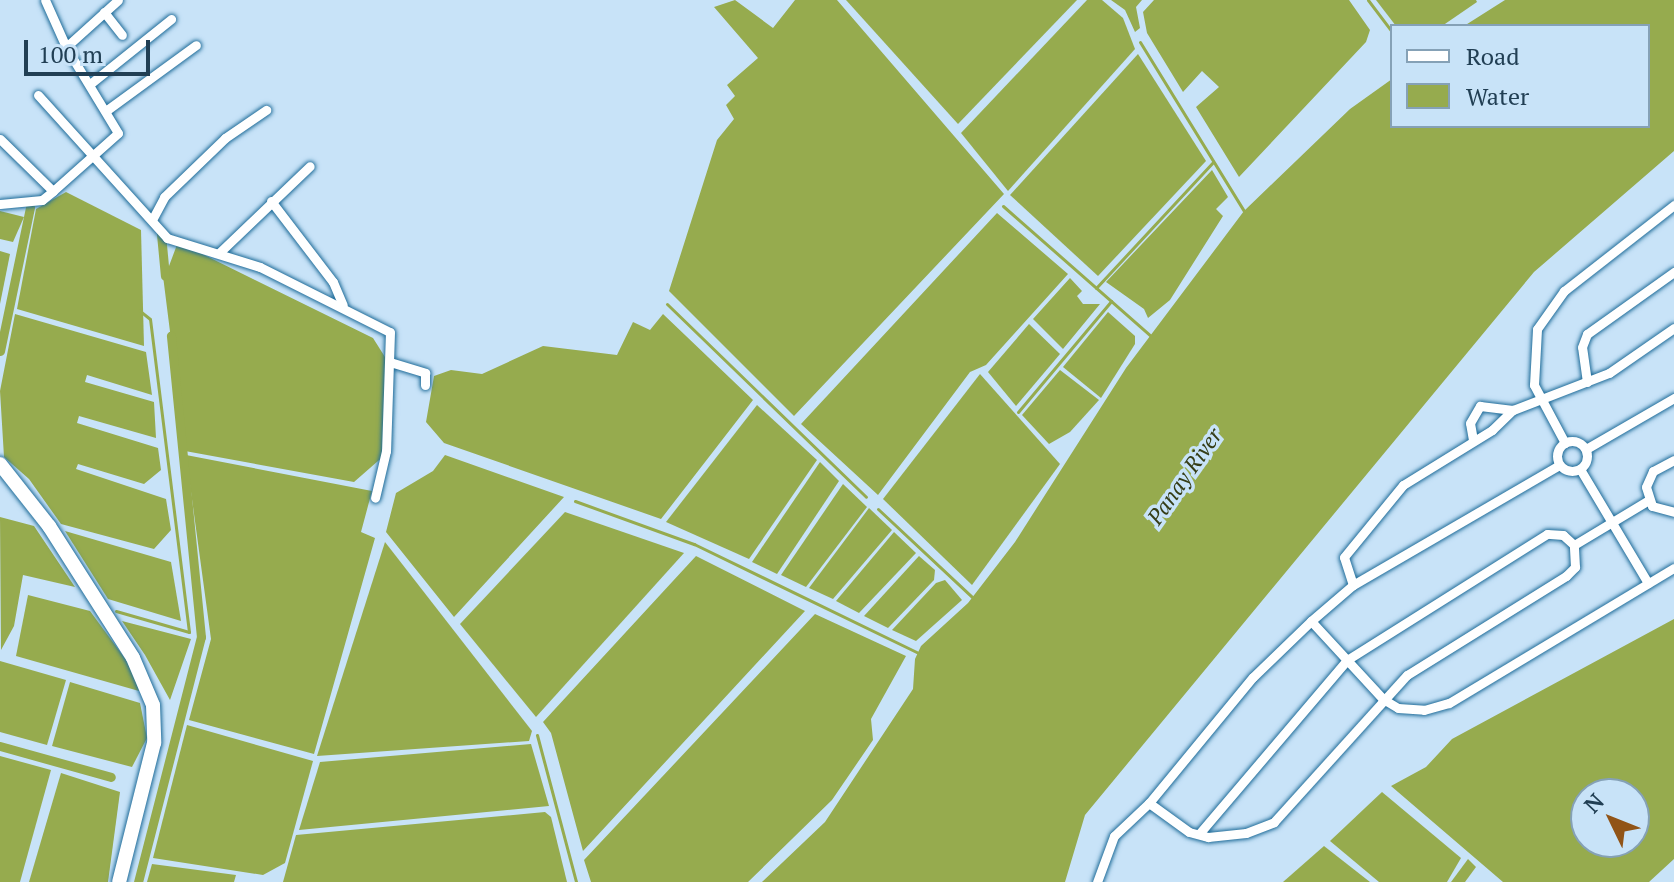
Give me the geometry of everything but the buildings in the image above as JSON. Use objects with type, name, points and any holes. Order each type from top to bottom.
[{"type":"main road","points":[[0,464],[36,506],[83,579],[140,670],[153,705],[154,743],[119,882]]},
{"type":"street","points":[[0,204],[42,200],[118,133],[107,110],[66,47],[45,0]]},
{"type":"street","points":[[66,47],[118,0]]},
{"type":"street","points":[[104,12],[122,35]]},
{"type":"street","points":[[90,84],[171,19]]},
{"type":"street","points":[[107,110],[196,45]]},
{"type":"street","points":[[38,95],[92,159],[167,238],[220,252],[343,305],[390,332],[386,451],[375,498]]},
{"type":"street","points":[[152,220],[164,197],[225,138],[266,110]]},
{"type":"street","points":[[0,139],[53,191]]},
{"type":"street","points":[[220,252],[310,166]]},
{"type":"street","points":[[271,201],[333,282],[343,305]]},
{"type":"street","points":[[1565,443],[1539,400],[1532,348],[1545,313],[1564,291],[1674,205]]},
{"type":"street","points":[[1587,382],[1582,347],[1587,334],[1674,272]]},
{"type":"street","points":[[1353,585],[1344,557],[1414,477],[1473,440],[1513,410],[1609,373],[1674,328]]},
{"type":"street","points":[[390,362],[425,373],[425,385]]},
{"type":"street","points":[[1586,449],[1674,398]]},
{"type":"street","points":[[1473,440],[1470,423],[1480,406],[1513,410]]},
{"type":"street","points":[[1574,441],[1586,449],[1587,458],[1580,469],[1566,471],[1559,465],[1558,450],[1565,443],[1574,441]]},
{"type":"street","points":[[1674,460],[1648,479],[1649,500],[1659,510],[1674,512]]},
{"type":"street","points":[[1097,882],[1114,836],[1149,803],[1253,677],[1311,621],[1353,585],[1559,465]]},
{"type":"street","points":[[1580,469],[1648,583]]},
{"type":"street","points":[[1574,545],[1649,500]]},
{"type":"street","points":[[1149,803],[1173,824],[1199,834],[1246,833],[1274,822],[1383,699],[1425,662],[1566,576],[1575,567],[1574,545],[1563,535],[1547,534],[1347,660],[1199,834]]},
{"type":"street","points":[[1311,621],[1383,699],[1412,711],[1449,703],[1674,568]]},
{"type":"water","points":[[735,0],[773,28],[795,0],[837,0],[1004,194],[794,416],[669,291],[717,140],[734,119],[726,105],[735,96],[727,85],[758,58],[714,7]]},
{"type":"water","points":[[846,0],[1077,0],[958,124]]},
{"type":"water","points":[[1087,0],[1102,0],[1123,18],[1135,49],[1008,191],[961,133]]},
{"type":"water","points":[[1111,0],[1142,0],[1136,7],[1140,28],[1135,32],[1125,10]]},
{"type":"water","points":[[1154,0],[1349,0],[1370,30],[1366,42],[1239,177],[1196,107],[1219,87],[1202,71],[1183,92],[1147,33],[1143,12]]},
{"type":"water","points":[[1376,0],[1477,2],[1445,24],[1394,24]]},
{"type":"water","name":"Panay River","points":[[1505,0],[1674,0],[1674,151],[1534,272],[1085,815],[1065,882],[762,882],[825,822],[913,689],[915,659],[921,646],[968,603],[1015,542],[1126,368],[1244,211],[1350,109],[1390,80],[1390,128],[1650,128],[1650,24],[1467,24]]},
{"type":"water","points":[[1138,54],[1206,161],[1098,276],[1010,195]]},
{"type":"water","points":[[1212,170],[1228,197],[1216,209],[1223,216],[1170,300],[1148,318],[1144,309],[1106,282]]},
{"type":"water","points":[[66,192],[141,230],[144,346],[17,309],[36,209]]},
{"type":"water","points":[[0,211],[24,217],[13,242],[0,239]]},
{"type":"water","points":[[997,213],[1068,274],[986,365],[970,372],[878,495],[801,424]]},
{"type":"water","points":[[178,242],[373,338],[385,357],[386,454],[354,482],[185,451],[162,268],[169,266]]},
{"type":"water","points":[[0,251],[10,254],[0,304]]},
{"type":"water","points":[[1070,278],[1082,291],[1077,296],[1083,304],[1100,304],[1063,349],[1033,319]]},
{"type":"water","points":[[1108,312],[1135,336],[1135,344],[1101,398],[1063,367]]},
{"type":"water","points":[[15,314],[146,352],[152,395],[87,375],[85,382],[154,402],[156,438],[79,416],[77,423],[158,448],[161,470],[144,484],[78,464],[76,469],[166,499],[171,530],[154,549],[61,524],[29,479],[4,457],[0,391]]},
{"type":"water","points":[[663,314],[753,400],[661,519],[444,443],[426,422],[434,376],[451,370],[482,374],[543,346],[617,355],[633,322],[650,330]]},
{"type":"water","points":[[1029,324],[1060,354],[1016,406],[988,372]]},
{"type":"water","points":[[1060,370],[1099,400],[1070,432],[1049,444],[1022,415]]},
{"type":"water","points":[[980,374],[1060,464],[972,585],[883,499]]},
{"type":"water","points":[[757,405],[817,460],[749,559],[666,522]]},
{"type":"water","points":[[186,455],[372,491],[361,532],[375,538],[314,754],[189,720],[211,639]]},
{"type":"water","points":[[445,455],[564,497],[454,617],[386,532],[396,493],[433,471]]},
{"type":"water","points":[[820,462],[839,481],[777,574],[752,562]]},
{"type":"water","points":[[843,484],[867,507],[806,587],[781,575]]},
{"type":"water","points":[[869,508],[892,530],[833,599],[809,588]]},
{"type":"water","points":[[565,512],[684,553],[536,717],[460,624]]},
{"type":"water","points":[[0,517],[34,526],[75,587],[23,575],[14,626],[1,650]]},
{"type":"water","points":[[65,531],[171,562],[181,621],[108,599]]},
{"type":"water","points":[[894,532],[916,553],[859,613],[836,601]]},
{"type":"water","points":[[385,542],[532,731],[529,741],[317,756]]},
{"type":"water","points":[[696,556],[805,611],[583,851],[551,733],[543,722]]},
{"type":"water","points":[[919,556],[935,570],[934,580],[888,628],[864,616]]},
{"type":"water","points":[[945,580],[962,600],[916,641],[892,630],[936,583]]},
{"type":"water","points":[[28,595],[90,611],[132,668],[139,691],[16,656]]},
{"type":"water","points":[[815,614],[906,656],[871,719],[873,740],[832,800],[748,882],[591,882],[584,860]]},
{"type":"water","points":[[1674,619],[1674,859],[1649,882],[1503,882],[1391,786],[1426,767],[1452,739]]},
{"type":"water","points":[[122,621],[191,639],[170,700],[145,655]]},
{"type":"water","points":[[0,661],[66,680],[47,745],[0,732]]},
{"type":"water","points":[[70,682],[140,703],[147,738],[132,767],[52,746]]},
{"type":"water","points":[[187,725],[313,761],[285,863],[263,875],[153,858]]},
{"type":"water","points":[[531,744],[549,806],[299,830],[320,762]]},
{"type":"water","points":[[0,756],[51,770],[20,882],[0,882]]},
{"type":"water","points":[[61,773],[120,792],[108,882],[29,882]]},
{"type":"water","points":[[1382,792],[1461,858],[1447,882],[1379,882],[1330,841]]},
{"type":"water","points":[[545,812],[551,817],[567,882],[283,882],[296,835]]},
{"type":"water","points":[[1324,846],[1370,882],[1283,882]]},
{"type":"water","points":[[1468,859],[1476,867],[1465,882],[1451,882]]},
{"type":"water","points":[[152,864],[236,875],[234,882],[147,882]]},
{"type":"waterway","points":[[1368,0],[1390,29]]},
{"type":"waterway","points":[[1140,42],[1244,211]]},
{"type":"waterway","points":[[1096,288],[1213,162]]},
{"type":"waterway","points":[[1003,206],[1151,336]]},
{"type":"waterway","points":[[0,351],[30,207]]},
{"type":"waterway","points":[[161,234],[165,276]]},
{"type":"waterway","points":[[1018,412],[1111,301]]},
{"type":"waterway","points":[[667,304],[866,497]]},
{"type":"waterway","points":[[116,611],[189,632],[150,319],[140,311]]},
{"type":"waterway","points":[[138,882],[201,637],[171,335]]},
{"type":"waterway","points":[[575,501],[694,544],[918,653]]},
{"type":"waterway","points":[[878,509],[972,597]]},
{"type":"waterway","points":[[537,735],[576,882]]},
{"type":"waterway","points":[[0,746],[111,777]]}]
